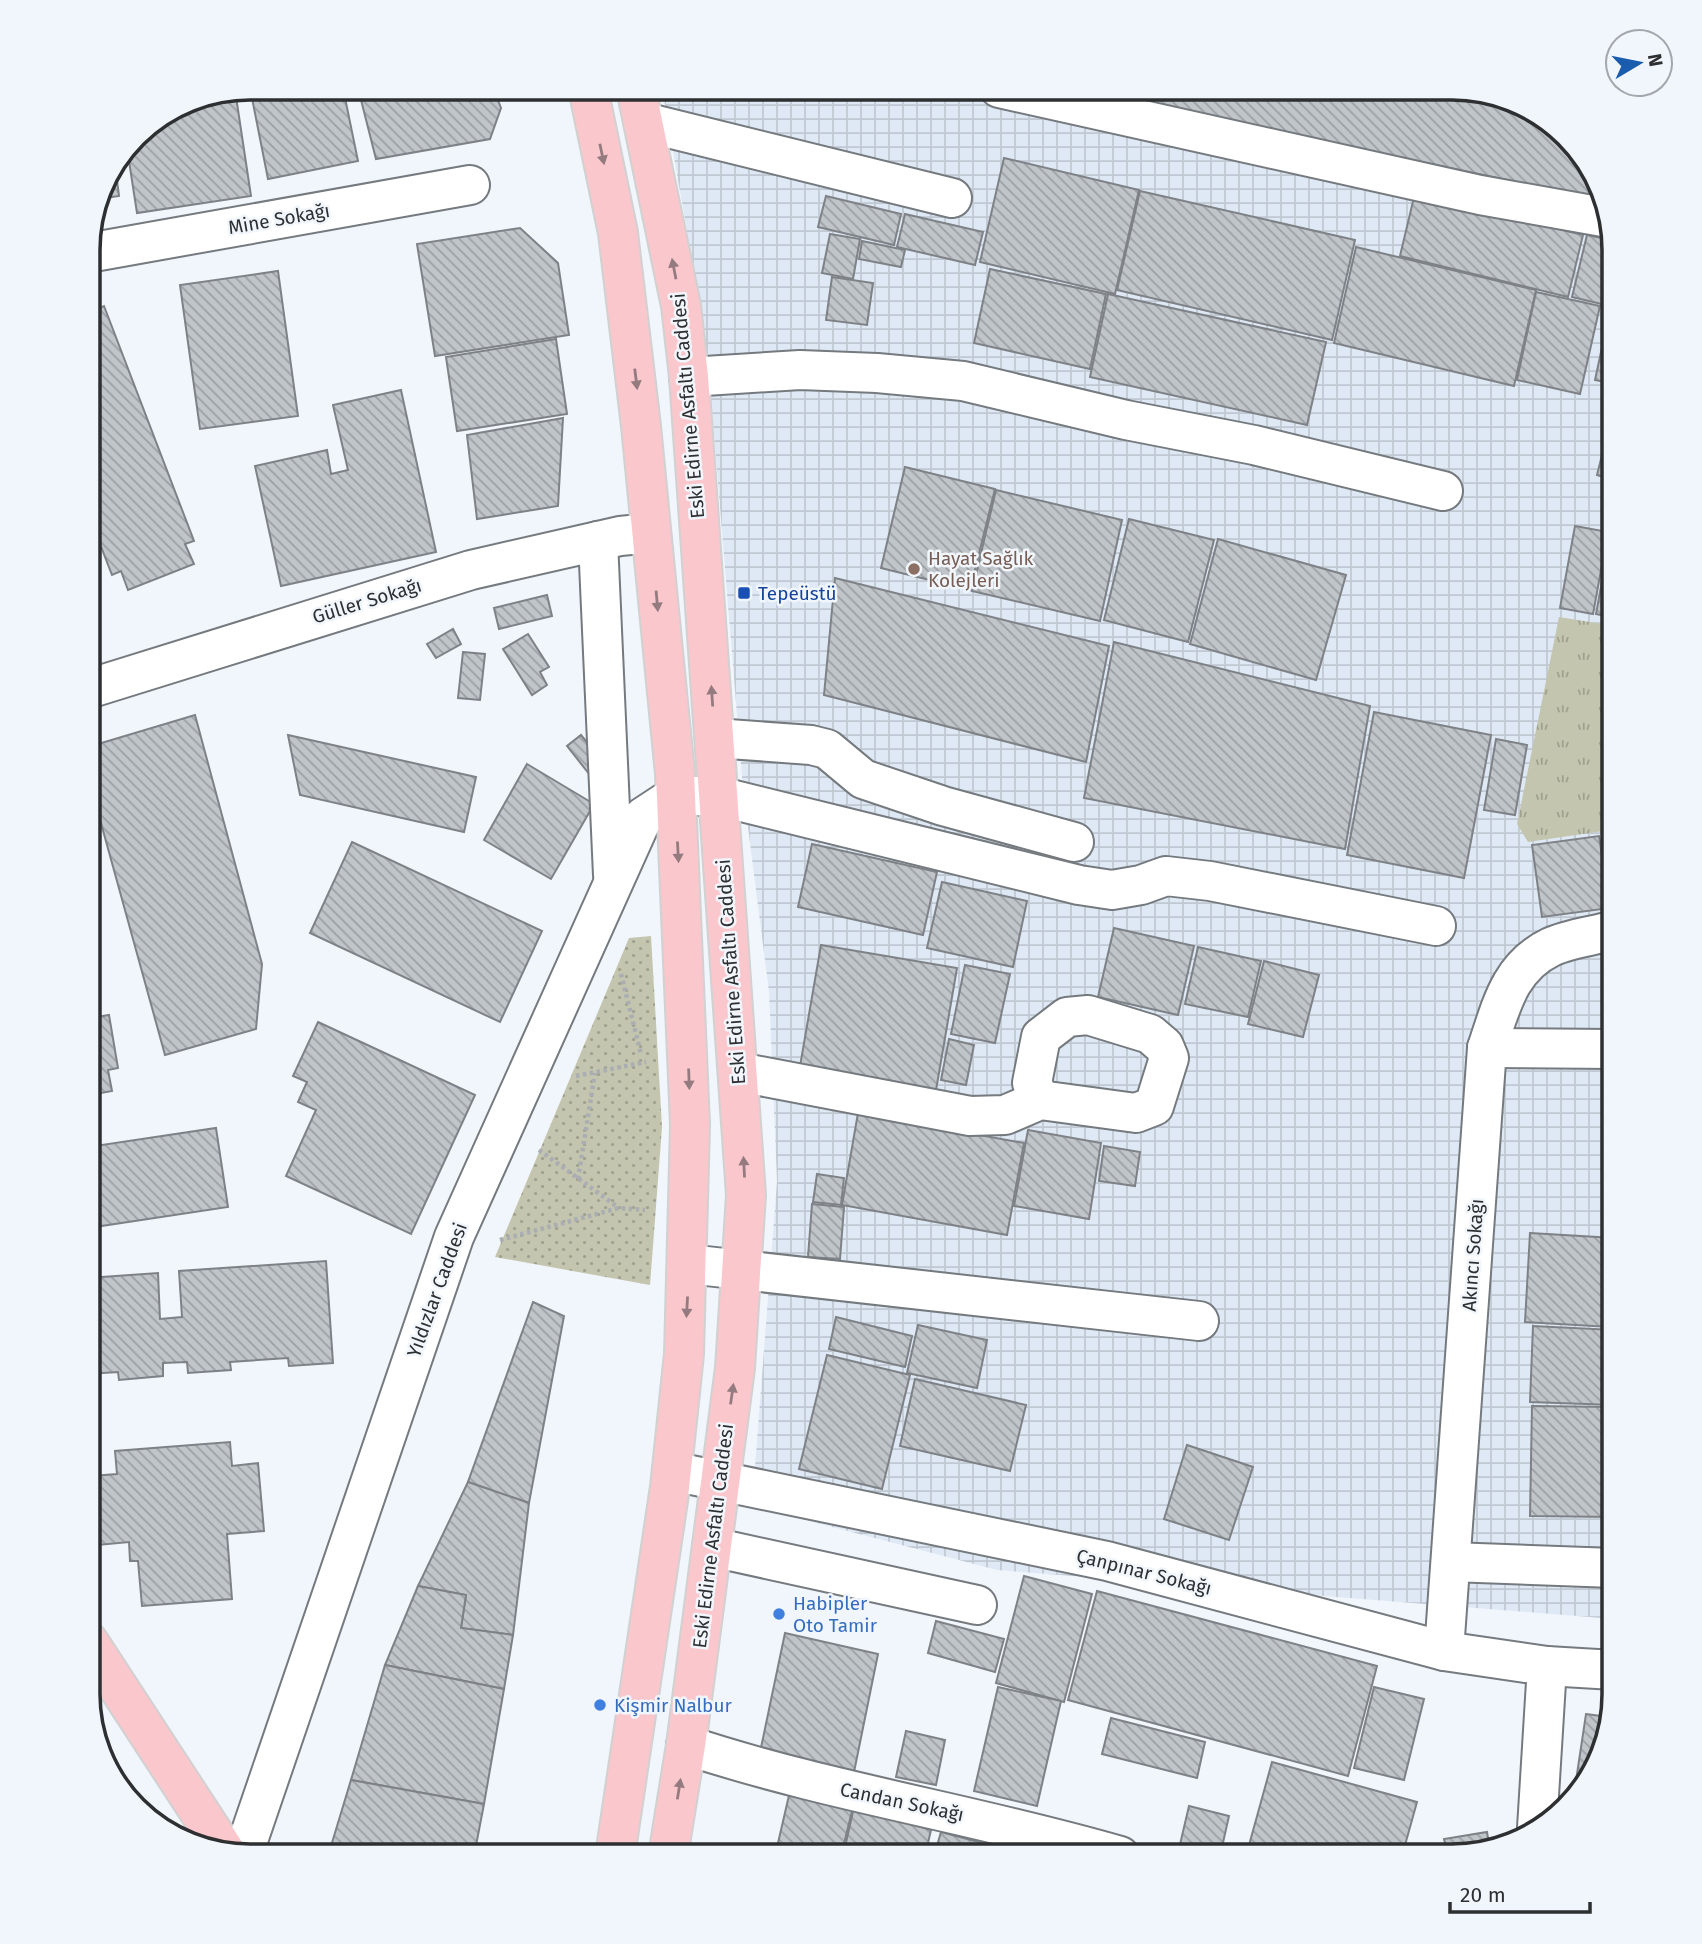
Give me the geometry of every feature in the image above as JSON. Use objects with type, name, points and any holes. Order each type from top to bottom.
[{"type":"main road","points":[[590,100],[618,233],[651,533],[675,796],[688,1053],[690,1214],[684,1354],[672,1471],[617,1844]]},
{"type":"main road","name":"Eski Edirne Asfaltı Caddesi","points":[[640,105],[681,306],[689,377],[746,1195],[736,1368],[686,1745],[670,1844]]},
{"type":"main road","points":[[651,533],[700,532]]},
{"type":"main road","points":[[100,1659],[218,1841]]},
{"type":"street","points":[[1053,100],[1480,195],[1598,216]]},
{"type":"street","points":[[640,105],[952,198]]},
{"type":"street","name":"Mine Sokağı","points":[[100,251],[470,185]]},
{"type":"street","points":[[689,377],[800,370],[877,373],[963,381],[1126,420],[1254,445],[1443,491]]},
{"type":"street","name":"Güller Sokağı","points":[[100,685],[471,570],[597,541],[651,533]]},
{"type":"street","points":[[597,541],[613,883]]},
{"type":"street","points":[[715,738],[811,744],[827,749],[863,779],[943,806],[1074,842]]},
{"type":"street","points":[[675,796],[719,796],[1079,885],[1112,890],[1141,885],[1166,876],[1210,881],[1436,926]]},
{"type":"street","name":"Yıldızlar Caddesi","points":[[247,1844],[448,1253],[643,817],[675,796]]},
{"type":"street","name":"Akıncı Sokağı","points":[[1444,1651],[1487,1048],[1505,992],[1522,965],[1553,946],[1602,933]]},
{"type":"street","points":[[1487,1048],[1602,1049]]},
{"type":"street","points":[[739,1072],[970,1115],[1005,1115],[1040,1100]]},
{"type":"street","points":[[688,1264],[1199,1321]]},
{"type":"street","name":"Çanpınar Sokağı","points":[[672,1471],[1107,1561],[1444,1651],[1547,1665],[1602,1669]]},
{"type":"street","points":[[712,1547],[977,1605]]},
{"type":"street","points":[[1451,1562],[1602,1568]]},
{"type":"street","points":[[1538,1817],[1547,1665]]},
{"type":"street","name":"Candan Sokağı","points":[[686,1745],[747,1765],[878,1798],[977,1818],[1072,1844]]},
{"type":"path","points":[[523,1084],[595,1073],[688,1053]]},
{"type":"path","points":[[578,1179],[595,1073]]},
{"type":"path","points":[[505,1124],[619,1208]]},
{"type":"path","points":[[448,1253],[619,1208],[690,1214]]},
{"type":"shaded area","points":[[664,100],[1462,100],[1491,105],[1527,120],[1551,137],[1577,167],[1594,202],[1602,240],[1602,1618],[997,1570],[752,1506],[777,1181],[769,992],[743,788],[713,422],[686,226]]},
{"type":"green space","points":[[1559,617],[1602,624],[1602,831],[1528,842],[1517,824]]},
{"type":"green space","points":[[651,936],[662,1127],[650,1285],[495,1257],[629,938]]},
{"type":"building","points":[[252,100],[345,100],[358,161],[268,179]]},
{"type":"building","points":[[361,100],[498,100],[501,108],[490,139],[376,159]]},
{"type":"building","points":[[1128,100],[1462,100],[1491,105],[1527,120],[1551,137],[1577,167],[1592,198]]},
{"type":"building","points":[[237,101],[251,196],[137,213],[129,162],[137,151],[151,137],[184,115]]},
{"type":"building","points":[[1004,158],[1139,190],[1115,294],[980,262]]},
{"type":"building","points":[[117,180],[119,196],[110,197]]},
{"type":"building","points":[[1140,191],[1355,240],[1332,340],[1117,290]]},
{"type":"building","points":[[1415,193],[1583,235],[1568,297],[1400,256]]},
{"type":"building","points":[[826,196],[901,214],[894,245],[818,227]]},
{"type":"building","points":[[905,214],[983,232],[975,265],[897,247]]},
{"type":"building","points":[[520,228],[558,263],[569,335],[435,356],[417,244]]},
{"type":"building","points":[[830,234],[860,239],[853,279],[822,273]]},
{"type":"building","points":[[1587,235],[1602,238],[1602,304],[1572,297]]},
{"type":"building","points":[[862,241],[905,250],[901,267],[859,259]]},
{"type":"building","points":[[1356,247],[1536,290],[1514,386],[1334,343]]},
{"type":"building","points":[[990,269],[1106,294],[1090,369],[974,343]]},
{"type":"building","points":[[278,271],[298,416],[200,429],[180,285]]},
{"type":"building","points":[[832,277],[873,283],[867,325],[826,320]]},
{"type":"building","points":[[1536,292],[1600,306],[1580,394],[1517,380]]},
{"type":"building","points":[[1108,294],[1326,342],[1307,425],[1090,377]]},
{"type":"building","points":[[104,306],[194,541],[185,544],[194,564],[128,590],[121,571],[112,575],[100,544],[100,308]]},
{"type":"building","points":[[556,339],[567,414],[457,431],[446,357]]},
{"type":"building","points":[[1602,347],[1602,381],[1595,380]]},
{"type":"building","points":[[401,390],[436,552],[281,586],[255,466],[327,450],[331,474],[348,470],[333,405]]},
{"type":"building","points":[[563,418],[558,506],[477,519],[467,435]]},
{"type":"building","points":[[1602,455],[1602,476],[1597,475]]},
{"type":"building","points":[[905,467],[995,489],[970,590],[881,568]]},
{"type":"building","points":[[996,490],[1122,520],[1100,621],[972,591]]},
{"type":"building","points":[[1129,519],[1214,540],[1188,642],[1104,620]]},
{"type":"building","points":[[1575,526],[1602,531],[1602,565],[1593,614],[1560,608]]},
{"type":"building","points":[[1218,539],[1346,575],[1316,680],[1190,644]]},
{"type":"building","points":[[835,578],[1109,646],[1086,762],[824,695]]},
{"type":"building","points":[[1602,581],[1602,615],[1596,614]]},
{"type":"building","points":[[547,595],[552,616],[499,629],[494,608]]},
{"type":"building","points":[[453,629],[461,644],[436,658],[427,644]]},
{"type":"building","points":[[528,634],[549,667],[540,672],[547,685],[532,695],[503,649]]},
{"type":"building","points":[[1114,642],[1370,706],[1345,849],[1084,798]]},
{"type":"building","points":[[463,652],[485,654],[480,700],[458,698]]},
{"type":"building","points":[[1374,712],[1491,735],[1464,878],[1347,855]]},
{"type":"building","points":[[195,715],[262,964],[256,1029],[165,1055],[100,819],[100,743]]},
{"type":"building","points":[[288,735],[476,777],[464,832],[300,795]]},
{"type":"building","points":[[581,735],[604,763],[590,775],[567,746]]},
{"type":"building","points":[[1496,739],[1527,745],[1515,815],[1484,810]]},
{"type":"building","points":[[527,764],[594,804],[551,879],[484,840]]},
{"type":"building","points":[[1599,836],[1602,856],[1602,909],[1542,917],[1532,845]]},
{"type":"building","points":[[352,842],[542,931],[500,1022],[310,933]]},
{"type":"building","points":[[812,844],[937,872],[923,935],[798,907]]},
{"type":"building","points":[[942,882],[1027,901],[1013,967],[927,948]]},
{"type":"building","points":[[1114,928],[1194,946],[1178,1015],[1098,997]]},
{"type":"building","points":[[821,945],[957,968],[935,1096],[799,1072]]},
{"type":"building","points":[[1198,947],[1261,961],[1248,1017],[1185,1004]]},
{"type":"building","points":[[1264,961],[1319,975],[1303,1037],[1248,1024]]},
{"type":"building","points":[[965,965],[1010,974],[995,1043],[951,1034]]},
{"type":"building","points":[[109,1015],[118,1068],[108,1070],[112,1091],[100,1093],[100,1016]]},
{"type":"building","points":[[318,1022],[475,1095],[411,1234],[286,1176],[316,1110],[298,1102],[307,1082],[293,1076]]},
{"type":"building","points":[[949,1039],[974,1045],[966,1085],[941,1080]]},
{"type":"building","points":[[858,1113],[1024,1143],[1007,1235],[842,1205]]},
{"type":"building","points":[[216,1128],[228,1207],[100,1226],[100,1145]]},
{"type":"building","points":[[1028,1130],[1101,1143],[1089,1219],[1014,1206]]},
{"type":"building","points":[[1104,1146],[1140,1152],[1135,1186],[1099,1181]]},
{"type":"building","points":[[817,1174],[844,1178],[841,1205],[813,1202]]},
{"type":"building","points":[[812,1204],[844,1207],[840,1259],[808,1257]]},
{"type":"building","points":[[1530,1233],[1602,1237],[1602,1327],[1525,1322]]},
{"type":"building","points":[[326,1261],[333,1363],[289,1366],[288,1358],[230,1362],[231,1370],[188,1373],[187,1362],[163,1363],[163,1376],[119,1380],[118,1372],[100,1373],[100,1277],[158,1273],[160,1319],[182,1317],[179,1271]]},
{"type":"building","points":[[533,1302],[564,1316],[529,1503],[468,1482]]},
{"type":"building","points":[[836,1317],[912,1336],[905,1367],[829,1349]]},
{"type":"building","points":[[918,1325],[987,1340],[977,1388],[907,1373]]},
{"type":"building","points":[[1533,1326],[1602,1329],[1602,1405],[1530,1402]]},
{"type":"building","points":[[827,1355],[910,1375],[882,1489],[799,1469]]},
{"type":"building","points":[[915,1379],[1026,1405],[1010,1471],[900,1446]]},
{"type":"building","points":[[1532,1406],[1602,1407],[1602,1517],[1530,1516]]},
{"type":"building","points":[[230,1442],[232,1466],[258,1463],[264,1531],[227,1534],[232,1599],[142,1606],[138,1561],[130,1561],[129,1542],[100,1545],[100,1475],[117,1474],[115,1451]]},
{"type":"building","points":[[1187,1445],[1253,1467],[1229,1540],[1164,1519]]},
{"type":"building","points":[[468,1482],[529,1503],[513,1635],[461,1628],[466,1595],[418,1586]]},
{"type":"building","points":[[1024,1576],[1092,1594],[1064,1702],[996,1683]]},
{"type":"building","points":[[418,1586],[466,1595],[461,1628],[513,1635],[504,1689],[385,1665]]},
{"type":"building","points":[[1097,1591],[1377,1666],[1348,1776],[1068,1700]]},
{"type":"building","points":[[936,1621],[1004,1639],[995,1672],[928,1653]]},
{"type":"building","points":[[785,1633],[878,1654],[852,1782],[758,1762]]},
{"type":"building","points":[[385,1665],[504,1689],[484,1804],[351,1780]]},
{"type":"building","points":[[998,1687],[1061,1701],[1037,1806],[974,1791]]},
{"type":"building","points":[[1374,1687],[1424,1699],[1404,1780],[1354,1768]]},
{"type":"building","points":[[1586,1714],[1601,1716],[1591,1751],[1576,1778]]},
{"type":"building","points":[[1111,1718],[1205,1742],[1197,1778],[1102,1754]]},
{"type":"building","points":[[906,1731],[945,1740],[936,1785],[896,1777]]},
{"type":"building","points":[[1272,1762],[1417,1802],[1405,1844],[1249,1844]]},
{"type":"building","points":[[351,1780],[484,1804],[476,1844],[332,1844]]},
{"type":"building","points":[[790,1791],[853,1807],[844,1844],[778,1844]]},
{"type":"building","points":[[1189,1806],[1229,1816],[1223,1844],[1180,1844]]},
{"type":"building","points":[[854,1807],[931,1830],[928,1844],[846,1844]]},
{"type":"building","points":[[941,1832],[986,1844],[938,1844]]},
{"type":"building","points":[[1487,1832],[1488,1839],[1445,1844],[1444,1839]]},
{"type":"place","name":"Hayat Sağlık Kolejleri","points":[[914,569]]},
{"type":"place","name":"Tepeüstü","points":[[744,593]]},
{"type":"place","name":"Habipler Oto Tamir","points":[[779,1614]]},
{"type":"place","name":"Kişmir Nalbur","points":[[600,1705]]}]
